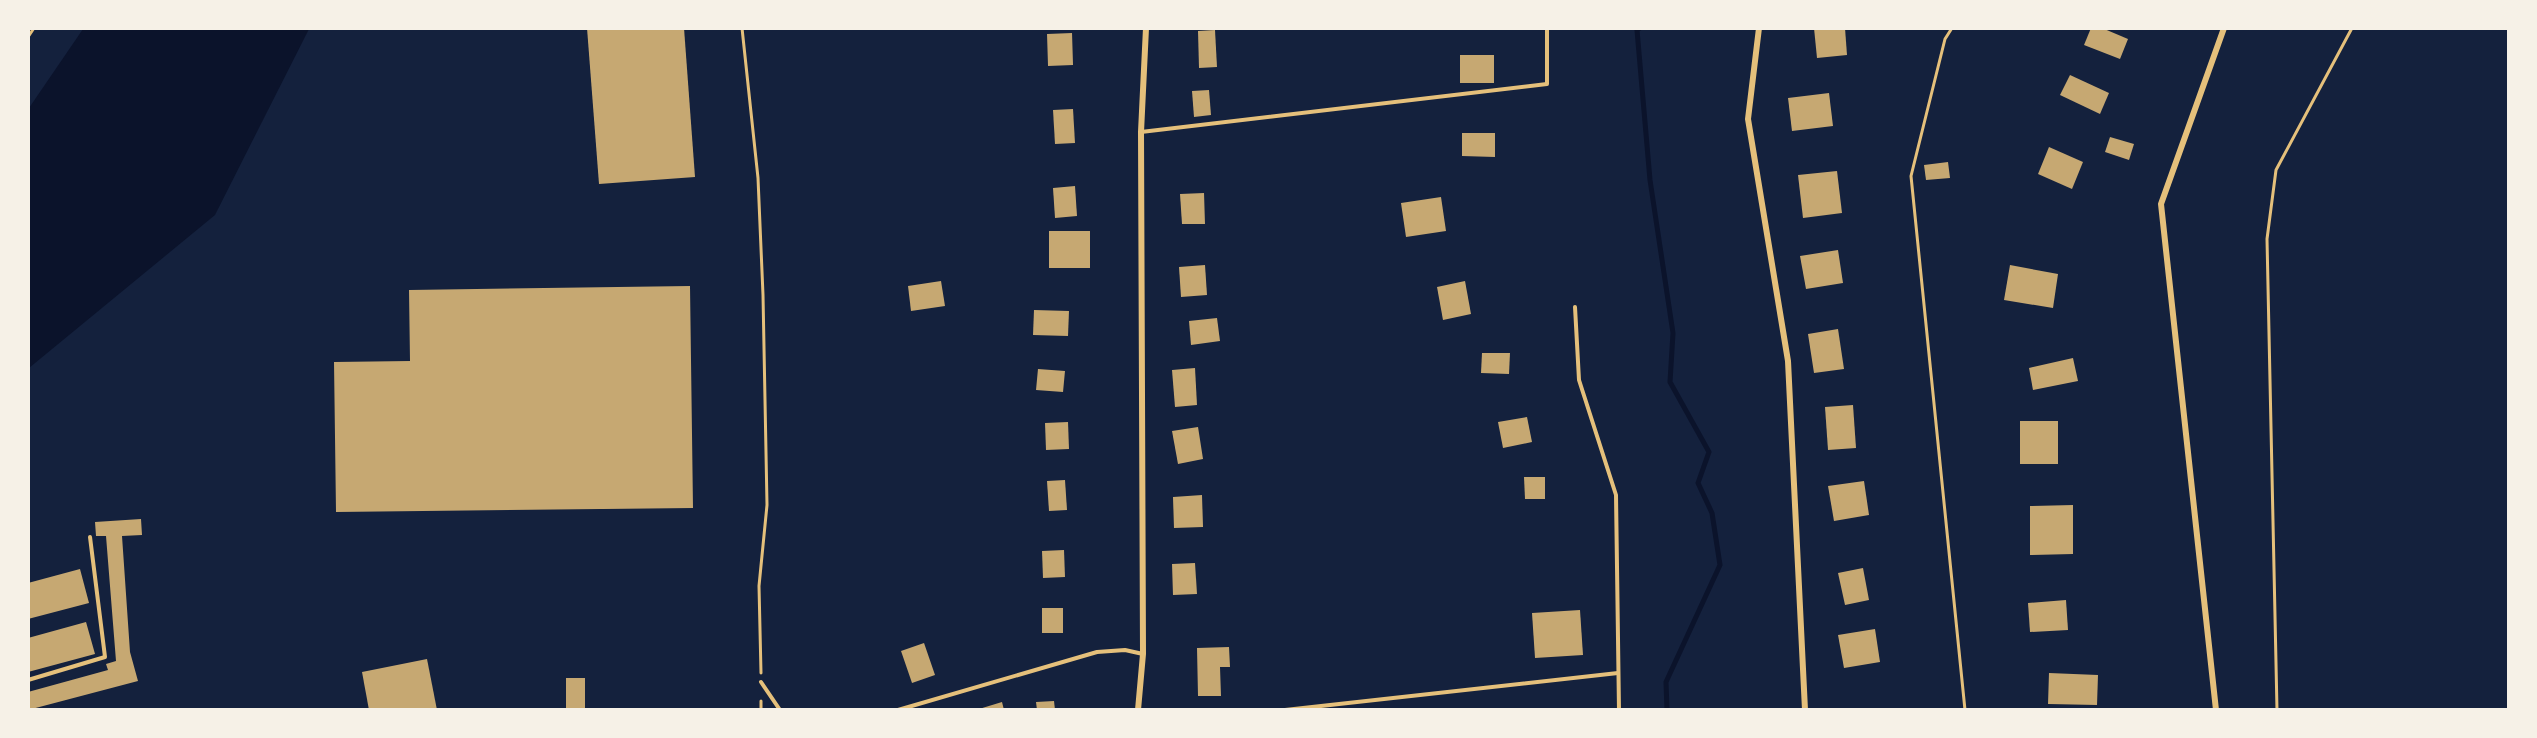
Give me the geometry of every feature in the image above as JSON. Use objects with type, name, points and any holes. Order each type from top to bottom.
[{"type":"street","points":[[1138,710],[1143,654],[1141,132],[1146,28]]},
{"type":"street","points":[[1759,28],[1748,119],[1788,361],[1805,710]]},
{"type":"street","points":[[2217,710],[2161,204],[2224,28]]},
{"type":"lane","points":[[1141,132],[1547,84],[1547,28]]},
{"type":"lane","points":[[1575,307],[1579,380],[1616,495],[1619,710]]},
{"type":"lane","points":[[28,680],[105,657],[90,537]]},
{"type":"lane","points":[[898,710],[1097,652],[1125,650],[1143,654]]},
{"type":"lane","points":[[1285,710],[1618,673]]},
{"type":"lane","points":[[761,682],[780,710]]},
{"type":"path","points":[[28,37],[34,28]]},
{"type":"path","points":[[742,28],[758,178],[763,295],[767,505],[759,586],[761,710]]},
{"type":"path","points":[[1952,28],[1945,39],[1911,176],[1965,710]]},
{"type":"path","points":[[2277,710],[2267,239],[2276,170],[2352,28]]},
{"type":"water","points":[[83,29],[309,29],[215,215],[29,368],[29,108]]},
{"type":"building","points":[[587,28],[684,28],[695,177],[599,184]]},
{"type":"building","points":[[1814,28],[1845,28],[1847,55],[1817,58]]},
{"type":"building","points":[[2091,28],[2102,28],[2128,39],[2120,59],[2084,45]]},
{"type":"building","points":[[1215,30],[1217,67],[1199,68],[1198,31]]},
{"type":"building","points":[[1072,33],[1073,65],[1048,66],[1047,34]]},
{"type":"building","points":[[1460,55],[1494,55],[1494,83],[1460,83]]},
{"type":"building","points":[[2070,75],[2109,93],[2100,114],[2060,95]]},
{"type":"building","points":[[1209,90],[1211,115],[1194,117],[1192,91]]},
{"type":"building","points":[[1829,93],[1833,126],[1792,131],[1788,98]]},
{"type":"building","points":[[1073,109],[1075,143],[1055,144],[1053,110]]},
{"type":"building","points":[[1462,133],[1495,133],[1495,157],[1462,156]]},
{"type":"building","points":[[2110,137],[2134,144],[2129,160],[2105,152]]},
{"type":"building","points":[[2049,147],[2083,162],[2072,189],[2038,174]]},
{"type":"building","points":[[1948,162],[1950,178],[1926,180],[1924,165]]},
{"type":"building","points":[[1837,171],[1842,213],[1803,218],[1798,175]]},
{"type":"building","points":[[1075,186],[1077,216],[1055,218],[1053,188]]},
{"type":"building","points":[[1204,193],[1205,224],[1182,224],[1180,194]]},
{"type":"building","points":[[1441,197],[1446,231],[1406,237],[1401,203]]},
{"type":"building","points":[[1049,231],[1090,231],[1090,268],[1049,268]]},
{"type":"building","points":[[1838,250],[1843,283],[1806,289],[1800,256]]},
{"type":"building","points":[[1205,265],[1207,295],[1181,297],[1179,267]]},
{"type":"building","points":[[2010,265],[2058,274],[2053,308],[2004,300]]},
{"type":"building","points":[[941,281],[945,306],[911,311],[908,286]]},
{"type":"building","points":[[1465,281],[1471,314],[1443,320],[1437,287]]},
{"type":"building","points":[[690,286],[693,508],[336,512],[334,362],[410,361],[409,290]]},
{"type":"building","points":[[1034,310],[1069,311],[1068,336],[1033,335]]},
{"type":"building","points":[[1217,318],[1220,341],[1191,345],[1189,321]]},
{"type":"building","points":[[1838,329],[1844,369],[1814,373],[1808,334]]},
{"type":"building","points":[[1482,353],[1510,353],[1509,374],[1481,373]]},
{"type":"building","points":[[2073,358],[2078,381],[2033,390],[2029,368]]},
{"type":"building","points":[[1195,368],[1197,405],[1175,407],[1172,370]]},
{"type":"building","points":[[1038,369],[1065,371],[1063,392],[1036,390]]},
{"type":"building","points":[[1853,405],[1856,448],[1828,450],[1825,407]]},
{"type":"building","points":[[1527,417],[1532,442],[1503,448],[1498,422]]},
{"type":"building","points":[[2020,421],[2058,421],[2058,464],[2020,464]]},
{"type":"building","points":[[1068,422],[1069,449],[1046,450],[1045,423]]},
{"type":"building","points":[[1198,427],[1203,459],[1178,464],[1172,431]]},
{"type":"building","points":[[1524,477],[1545,477],[1545,499],[1525,499]]},
{"type":"building","points":[[1065,480],[1067,510],[1049,511],[1047,481]]},
{"type":"building","points":[[1864,481],[1869,515],[1834,521],[1828,486]]},
{"type":"building","points":[[1202,495],[1203,527],[1174,528],[1173,497]]},
{"type":"building","points":[[2073,505],[2073,554],[2030,555],[2030,506]]},
{"type":"building","points":[[141,519],[142,535],[122,536],[130,652],[138,681],[28,710],[28,692],[108,670],[106,664],[116,661],[106,536],[96,536],[95,522]]},
{"type":"building","points":[[1064,550],[1065,577],[1043,578],[1042,551]]},
{"type":"building","points":[[1195,563],[1197,594],[1173,595],[1172,564]]},
{"type":"building","points":[[1863,568],[1869,600],[1845,605],[1838,573]]},
{"type":"building","points":[[80,569],[89,603],[28,619],[28,583]]},
{"type":"building","points":[[2066,600],[2068,630],[2030,632],[2028,603]]},
{"type":"building","points":[[1042,608],[1063,608],[1063,633],[1042,633]]},
{"type":"building","points":[[1580,610],[1583,655],[1535,658],[1532,613]]},
{"type":"building","points":[[86,622],[95,654],[28,672],[28,638]]},
{"type":"building","points":[[1875,629],[1880,662],[1844,668],[1838,635]]},
{"type":"building","points":[[924,643],[935,675],[912,683],[901,651]]},
{"type":"building","points":[[1229,647],[1230,667],[1220,667],[1221,696],[1198,696],[1197,648]]},
{"type":"building","points":[[427,659],[437,710],[369,710],[362,672]]},
{"type":"building","points":[[2049,673],[2098,675],[2097,705],[2048,704]]},
{"type":"building","points":[[566,678],[585,678],[585,710],[566,710]]},
{"type":"building","points":[[1054,701],[1055,710],[1037,710],[1036,702]]},
{"type":"building","points":[[1002,702],[1004,710],[979,710],[979,709]]},
{"type":"waterway","points":[[1640,28],[1637,30],[1650,180],[1673,333],[1670,382],[1709,452],[1698,483],[1712,513],[1720,565],[1666,682],[1667,710]]}]
